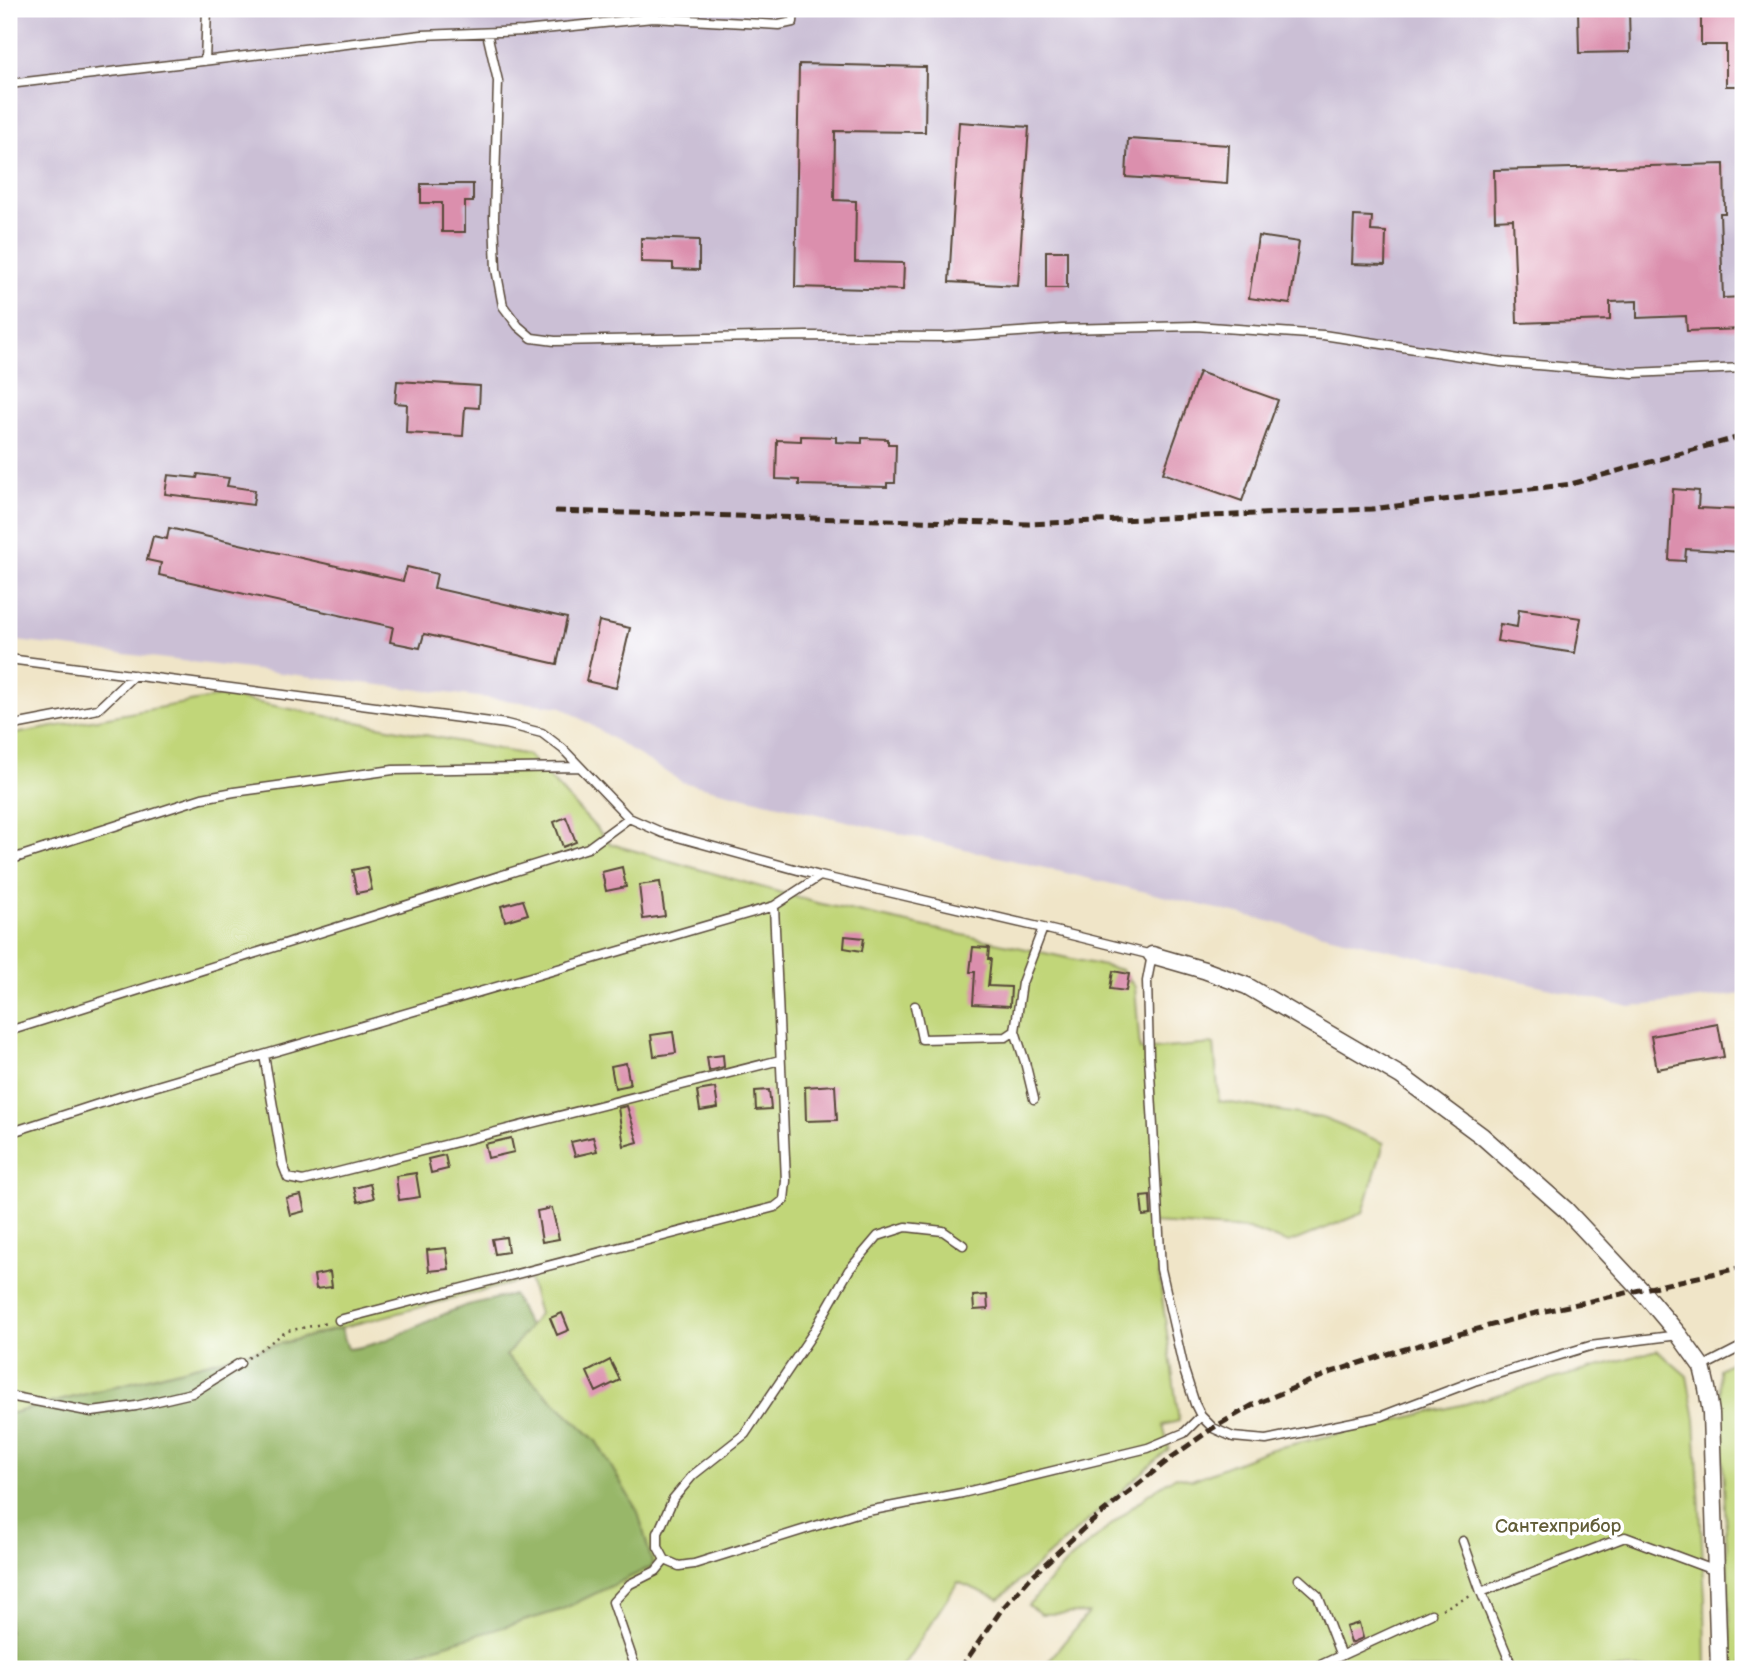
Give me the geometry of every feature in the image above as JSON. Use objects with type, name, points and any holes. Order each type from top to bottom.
[{"type":"street","points":[[1152,955],[1247,986],[1401,1076],[1482,1136],[1566,1210],[1679,1335],[1702,1367],[1710,1413],[1719,1669]]},
{"type":"lane","points":[[205,61],[207,9]]},
{"type":"lane","points":[[9,84],[422,35],[524,31],[653,18],[779,24],[793,22],[794,9]]},
{"type":"lane","points":[[487,33],[498,81],[494,218],[496,269],[503,306],[531,338],[555,341],[806,336],[945,337],[1062,328],[1196,326],[1323,335],[1502,362],[1633,373],[1743,368]]},
{"type":"lane","points":[[9,659],[506,723],[542,733],[563,749],[629,818],[663,833],[820,876],[1152,955],[1147,981],[1149,1056],[1161,1269],[1184,1370],[1195,1404],[1201,1416],[1213,1428],[1233,1437],[1266,1440],[1382,1416],[1474,1381],[1590,1346],[1679,1335]]},
{"type":"lane","points":[[9,726],[99,709],[134,675]]},
{"type":"lane","points":[[9,860],[202,798],[234,792],[393,770],[580,767]]},
{"type":"lane","points":[[9,1031],[588,848],[629,818]]},
{"type":"lane","points":[[9,1133],[126,1095],[774,906],[820,876]]},
{"type":"lane","points":[[339,1320],[775,1207],[784,1200],[786,1181],[774,906]]},
{"type":"lane","points":[[1034,1099],[1015,1031],[1021,983],[1043,928]]},
{"type":"lane","points":[[915,1006],[922,1039],[1006,1037],[1015,1031]]},
{"type":"lane","points":[[264,1055],[288,1178],[303,1181],[780,1060]]},
{"type":"lane","points":[[963,1245],[943,1231],[906,1227],[878,1236],[849,1270],[813,1333],[744,1434],[693,1475],[673,1499],[658,1532],[659,1547],[666,1560],[679,1566],[694,1564],[857,1513],[962,1493],[1136,1451],[1184,1433],[1201,1416]]},
{"type":"lane","points":[[1702,1367],[1743,1346]]},
{"type":"lane","points":[[9,1396],[92,1412],[136,1406],[192,1393],[240,1363]]},
{"type":"lane","points":[[1480,1592],[1625,1537],[1716,1571]]},
{"type":"lane","points":[[1463,1541],[1480,1592],[1513,1669]]},
{"type":"lane","points":[[636,1669],[613,1602],[630,1584],[656,1571],[666,1560]]},
{"type":"lane","points":[[1299,1578],[1318,1596],[1341,1656]]},
{"type":"lane","points":[[1312,1669],[1430,1614]]},
{"type":"path","points":[[240,1363],[287,1331],[339,1320]]},
{"type":"path","points":[[1430,1614],[1480,1592]]},
{"type":"shaded area","points":[[9,9],[1743,9],[1743,994],[1630,1007],[682,782],[562,707],[9,640]]},
{"type":"green space","points":[[223,696],[528,755],[611,844],[817,903],[1122,970],[1135,987],[1140,1050],[1214,1044],[1219,1101],[1322,1118],[1384,1143],[1363,1213],[1289,1243],[1248,1229],[1152,1223],[1179,1421],[1163,1425],[1169,1449],[999,1599],[958,1582],[901,1669],[368,1669],[376,1665],[596,1441],[506,1356],[539,1314],[529,1279],[9,1414],[9,735]]},
{"type":"green space","points":[[513,1295],[529,1327],[506,1356],[596,1441],[638,1512],[653,1566],[561,1610],[368,1669],[9,1669],[9,1414],[341,1328],[348,1349],[363,1347],[393,1337],[450,1311]]},
{"type":"green space","name":"Сантехприбор","points":[[1657,1350],[1687,1376],[1695,1419],[1706,1669],[1042,1669],[1088,1613],[1041,1614],[1028,1605],[1065,1564],[1147,1495],[1176,1476],[1192,1480],[1268,1450],[1465,1404]]},
{"type":"green space","points":[[1743,1355],[1743,1669],[1732,1669],[1719,1369]]},
{"type":"building","points":[[1578,9],[1629,9],[1630,52],[1579,53]]},
{"type":"building","points":[[1701,9],[1743,9],[1743,86],[1726,86],[1726,45],[1701,45]]},
{"type":"building","points":[[799,64],[926,67],[925,132],[835,131],[834,200],[856,201],[855,262],[904,263],[903,290],[795,287]]},
{"type":"building","points":[[959,122],[1029,127],[1018,286],[949,282]]},
{"type":"building","points":[[1128,139],[1229,145],[1227,184],[1126,177]]},
{"type":"building","points":[[1724,164],[1725,213],[1720,213],[1723,298],[1743,297],[1743,329],[1687,331],[1686,316],[1637,318],[1637,301],[1610,302],[1610,320],[1517,323],[1513,219],[1495,220],[1494,170]]},
{"type":"building","points":[[421,184],[473,184],[473,202],[465,202],[465,232],[442,232],[442,203],[421,203]]},
{"type":"building","points":[[1354,216],[1372,217],[1371,231],[1386,232],[1385,265],[1352,264]]},
{"type":"building","points":[[1258,236],[1299,242],[1290,304],[1249,298]]},
{"type":"building","points":[[641,238],[699,240],[699,270],[673,269],[673,263],[641,262]]},
{"type":"building","points":[[1046,251],[1067,251],[1067,288],[1046,288]]},
{"type":"building","points":[[1199,372],[1278,400],[1242,501],[1163,473]]},
{"type":"building","points":[[397,381],[480,386],[479,408],[465,407],[463,436],[406,433],[407,404],[395,403]]},
{"type":"building","points":[[801,436],[836,437],[836,442],[862,443],[862,438],[888,439],[888,444],[896,444],[895,483],[887,483],[887,487],[799,485],[799,480],[776,479],[777,440],[801,441]]},
{"type":"building","points":[[198,474],[229,478],[227,486],[255,490],[253,505],[165,494],[168,475],[197,478]]},
{"type":"building","points":[[1673,489],[1699,491],[1698,508],[1743,510],[1743,552],[1686,549],[1685,561],[1669,560]]},
{"type":"building","points":[[169,528],[403,581],[407,567],[437,574],[434,588],[567,618],[557,664],[424,634],[420,648],[390,642],[393,627],[159,575],[161,563],[147,560],[153,536],[167,539]]},
{"type":"building","points":[[1519,609],[1581,618],[1575,653],[1497,641],[1500,624],[1517,627]]},
{"type":"building","points":[[599,621],[630,628],[616,688],[586,681]]},
{"type":"building","points":[[566,817],[576,842],[563,847],[554,822]]},
{"type":"building","points":[[367,867],[372,890],[357,893],[352,870]]},
{"type":"building","points":[[622,867],[626,887],[606,891],[602,872]]},
{"type":"building","points":[[660,882],[665,916],[643,919],[639,885]]},
{"type":"building","points":[[523,900],[528,914],[505,921],[501,906]]},
{"type":"building","points":[[845,936],[864,938],[862,951],[844,948]]},
{"type":"building","points":[[973,947],[989,948],[988,959],[991,959],[988,986],[1011,987],[1010,1006],[973,1004],[975,972],[970,972]]},
{"type":"building","points":[[1113,971],[1129,974],[1126,991],[1110,989]]},
{"type":"building","points":[[1718,1024],[1724,1057],[1657,1069],[1651,1036]]},
{"type":"building","points":[[673,1032],[676,1053],[654,1056],[651,1035]]},
{"type":"building","points":[[723,1055],[724,1067],[709,1071],[707,1057]]},
{"type":"building","points":[[626,1063],[630,1085],[615,1088],[611,1066]]},
{"type":"building","points":[[835,1085],[837,1120],[806,1121],[805,1087]]},
{"type":"building","points":[[715,1088],[718,1108],[700,1111],[697,1091]]},
{"type":"building","points":[[769,1090],[771,1109],[756,1110],[755,1091]]},
{"type":"building","points":[[627,1106],[638,1142],[624,1146],[618,1108]]},
{"type":"building","points":[[593,1137],[597,1151],[575,1156],[571,1142]]},
{"type":"building","points":[[511,1138],[514,1152],[488,1158],[485,1144]]},
{"type":"building","points":[[445,1155],[448,1169],[431,1173],[428,1159]]},
{"type":"building","points":[[416,1173],[420,1197],[399,1200],[396,1176]]},
{"type":"building","points":[[370,1184],[374,1198],[358,1202],[354,1188]]},
{"type":"building","points":[[301,1195],[305,1211],[290,1215],[286,1198]]},
{"type":"building","points":[[1150,1196],[1151,1215],[1143,1216],[1141,1197]]},
{"type":"building","points":[[552,1208],[559,1239],[542,1242],[537,1211]]},
{"type":"building","points":[[506,1237],[508,1252],[495,1254],[492,1239]]},
{"type":"building","points":[[446,1248],[449,1269],[429,1271],[427,1250]]},
{"type":"building","points":[[330,1272],[332,1287],[316,1289],[314,1275]]},
{"type":"building","points":[[987,1295],[988,1309],[974,1310],[973,1296]]},
{"type":"building","points":[[562,1313],[569,1330],[557,1335],[550,1318]]},
{"type":"building","points":[[610,1360],[620,1380],[596,1392],[587,1372]]},
{"type":"building","points":[[1359,1623],[1363,1638],[1351,1643],[1346,1627]]},
{"type":"railway","points":[[555,511],[1028,524],[1372,509],[1571,484],[1743,436]]},
{"type":"railway","points":[[960,1669],[1002,1609],[1032,1576],[1084,1528],[1172,1457],[1213,1428],[1253,1405],[1332,1372],[1394,1352],[1532,1314],[1743,1267]]}]
